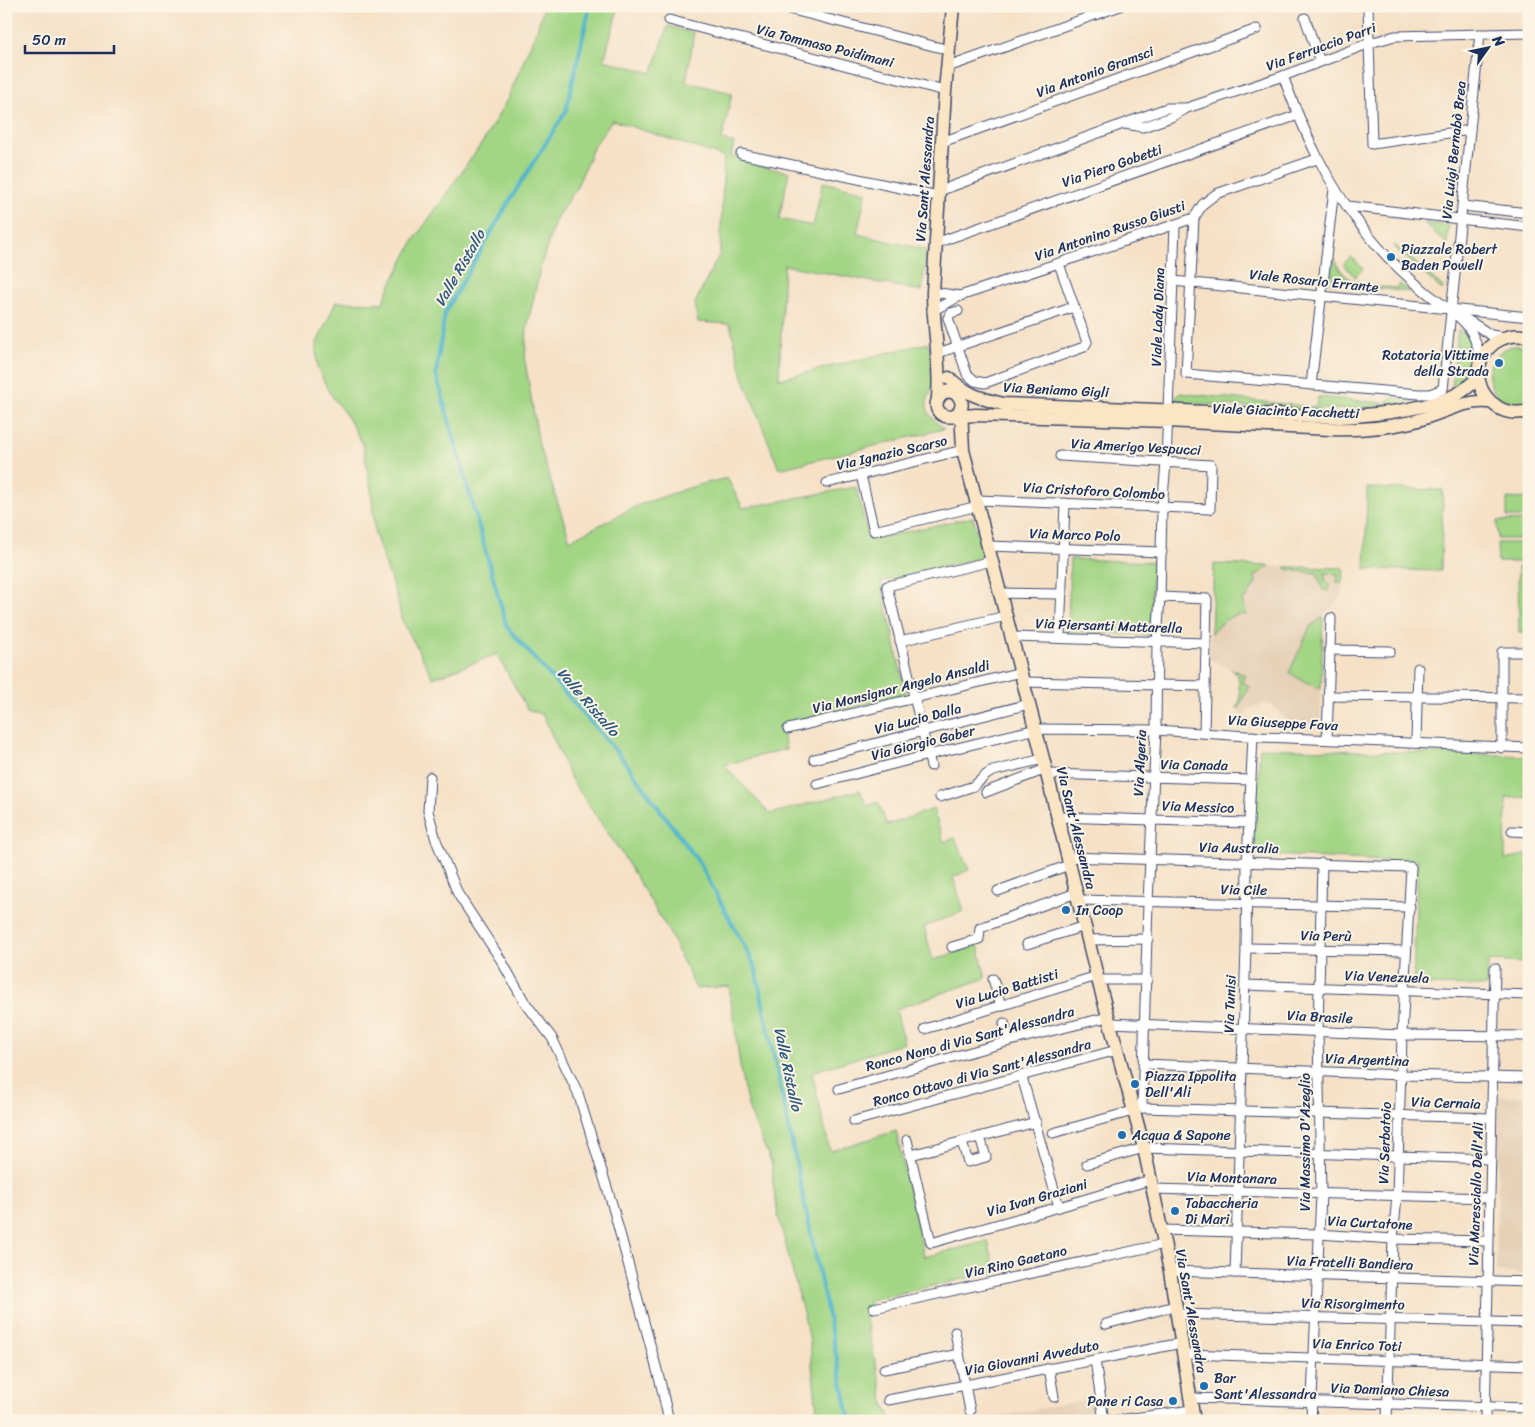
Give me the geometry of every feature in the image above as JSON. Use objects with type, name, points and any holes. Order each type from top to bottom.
[{"type":"street","points":[[778,6],[949,50]]},
{"type":"street","name":"Via Sant'Alessandra","points":[[938,353],[932,311],[932,292],[952,6]]},
{"type":"street","points":[[948,67],[1120,6]]},
{"type":"street","points":[[1368,6],[1372,144],[1470,130]]},
{"type":"street","points":[[1305,18],[1320,62]]},
{"type":"street","name":"Via Tommaso Poidimani","points":[[669,20],[945,90]]},
{"type":"street","name":"Via Antonio Gramsci","points":[[942,142],[1257,29]]},
{"type":"street","name":"Via Ferruccio Parri","points":[[938,194],[1125,124],[1142,127],[1171,117],[1187,108],[1283,76],[1370,43],[1395,36],[1529,33]]},
{"type":"street","name":"Via Luigi Bernabò Brea","points":[[1311,386],[1419,394],[1430,394],[1443,389],[1454,312],[1462,206],[1480,34]]},
{"type":"street","points":[[1283,76],[1317,159],[1334,189],[1381,251],[1426,293],[1491,335],[1504,337]]},
{"type":"street","name":"Via Piero Gobetti","points":[[936,243],[1298,115]]},
{"type":"street","points":[[741,154],[938,194]]},
{"type":"street","name":"Via Antonino Russo Giusti","points":[[932,311],[960,296],[1175,226],[1194,218],[1203,204],[1216,194],[1317,159]]},
{"type":"street","points":[[1194,218],[1186,374],[1311,386],[1334,189]]},
{"type":"street","points":[[1346,206],[1529,226]]},
{"type":"street","points":[[1462,206],[1529,213]]},
{"type":"street","name":"Viale Lady Diana","points":[[1168,415],[1175,226]]},
{"type":"street","points":[[958,310],[948,318],[966,374],[975,381],[985,382],[1084,348],[1087,342],[1059,264]]},
{"type":"street","name":"Viale Rosario Errante","points":[[1173,281],[1454,312],[1529,317]]},
{"type":"street","points":[[932,292],[960,296]]},
{"type":"street","points":[[938,353],[1074,307]]},
{"type":"street","points":[[1454,312],[1476,340],[1480,360],[1479,385],[1489,402],[1500,409],[1512,413],[1527,413]]},
{"type":"street","points":[[1480,360],[1490,346],[1504,337],[1513,335],[1529,338]]},
{"type":"street","points":[[938,353],[949,378],[957,409],[963,450]]},
{"type":"street","points":[[938,353],[939,383],[936,405],[957,409],[1003,404]]},
{"type":"street","name":"Viale Giacinto Facchetti","points":[[1168,415],[1339,417],[1376,415],[1414,408],[1440,400],[1462,391],[1478,375]]},
{"type":"street","name":"Via Beniamo Gigli","points":[[949,378],[972,395],[1003,404],[1168,415]]},
{"type":"street","points":[[938,397],[950,391],[957,409],[954,431],[963,450]]},
{"type":"street","name":"Viale Giacinto Facchetti","points":[[1168,415],[1357,430],[1412,422],[1451,410],[1469,402],[1489,402]]},
{"type":"street","name":"Via Beniamo Gigli","points":[[957,409],[976,415],[1168,415]]},
{"type":"street","points":[[962,433],[964,425],[976,415]]},
{"type":"street","name":"Via Algeria","points":[[1135,1108],[1144,1064],[1148,902],[1156,730],[1157,642],[1168,415]]},
{"type":"street","name":"Via Sant'Alessandra","points":[[963,450],[1036,729],[1088,940],[1117,1050],[1135,1108],[1170,1271],[1192,1410]]},
{"type":"street","name":"Via Ignazio Scarso","points":[[827,483],[963,450]]},
{"type":"street","name":"Via Amerigo Vespucci","points":[[1060,456],[1211,465],[1210,510]]},
{"type":"street","name":"Via Cristoforo Colombo","points":[[861,475],[874,531],[977,503],[1065,503],[1210,510]]},
{"type":"street","points":[[1060,638],[1065,503]]},
{"type":"street","name":"Via Marco Polo","points":[[988,546],[1162,552]]},
{"type":"street","points":[[931,766],[887,586],[992,561]]},
{"type":"street","points":[[1000,593],[1062,594]]},
{"type":"street","points":[[1160,597],[1207,599],[1204,733]]},
{"type":"street","points":[[900,641],[1006,616]]},
{"type":"street","points":[[1328,739],[1329,650],[1332,618]]},
{"type":"street","name":"Via Piersanti Mattarella","points":[[1012,637],[1206,643]]},
{"type":"street","points":[[1329,650],[1390,651]]},
{"type":"street","points":[[1502,748],[1502,652],[1529,652]]},
{"type":"street","points":[[1416,742],[1418,668]]},
{"type":"street","name":"Via Monsignor Angelo Ansaldi","points":[[788,729],[914,699],[1022,677],[1156,686],[1205,686]]},
{"type":"street","points":[[1328,696],[1529,698]]},
{"type":"street","name":"Via Lucio Dalla","points":[[814,759],[1029,704]]},
{"type":"street","name":"Via Giuseppe Fava","points":[[1036,729],[1156,730],[1529,748]]},
{"type":"street","name":"Via Giorgio Gaber","points":[[817,784],[1036,729]]},
{"type":"street","name":"Via Tunisi","points":[[1235,1273],[1245,985],[1248,823],[1253,736]]},
{"type":"street","points":[[986,792],[1045,767]]},
{"type":"street","points":[[940,797],[974,786],[993,771],[1045,767]]},
{"type":"street","name":"Via Canada","points":[[1045,767],[1154,777],[1250,780]]},
{"type":"street","points":[[430,777],[428,811],[436,840],[458,894],[501,960],[524,1001],[552,1038],[578,1093],[614,1213],[660,1381],[669,1421]]},
{"type":"street","name":"Via Messico","points":[[1057,816],[1248,823]]},
{"type":"street","points":[[1512,831],[1529,832]]},
{"type":"street","name":"Via Australia","points":[[1068,861],[1150,859],[1411,867]]},
{"type":"street","points":[[998,891],[1068,861]]},
{"type":"street","name":"Via Massimo D'Azeglio","points":[[1311,1421],[1321,1194],[1318,1031],[1322,863]]},
{"type":"street","name":"Via Serbatoio","points":[[1387,1421],[1393,1238],[1397,1196],[1402,1035],[1411,867]]},
{"type":"street","points":[[952,947],[979,939],[980,928],[1077,897]]},
{"type":"street","name":"Via Cile","points":[[1077,897],[1148,902],[1410,907]]},
{"type":"street","points":[[1027,944],[1085,926]]},
{"type":"street","points":[[1088,940],[1148,939]]},
{"type":"street","name":"Via Perù","points":[[1246,948],[1406,952]]},
{"type":"street","name":"Via Maresciallo Dell'Ali","points":[[1484,1421],[1495,968]]},
{"type":"street","points":[[1098,978],[1147,980]]},
{"type":"street","name":"Via Lucio Battisti","points":[[925,1029],[1098,978]]},
{"type":"street","points":[[993,979],[1001,1006]]},
{"type":"street","name":"Via Venezuela","points":[[1245,985],[1529,996]]},
{"type":"street","name":"Via Brasile","points":[[1109,1020],[1144,1024],[1402,1035],[1529,1036]]},
{"type":"street","name":"Ronco Nono di Via Sant'Alessandra","points":[[839,1089],[1010,1041],[1109,1020]]},
{"type":"street","points":[[1004,1023],[1010,1041]]},
{"type":"street","name":"Ronco Ottavo di Via Sant'Alessandra","points":[[854,1121],[1117,1050]]},
{"type":"street","name":"Via Argentina","points":[[1144,1064],[1401,1075],[1529,1078]]},
{"type":"street","points":[[1022,1076],[1058,1207]]},
{"type":"street","name":"Via Cernaia","points":[[1053,1133],[1135,1108],[1491,1118]]},
{"type":"street","points":[[907,1140],[911,1156],[1036,1122]]},
{"type":"street","points":[[962,1142],[968,1162],[986,1157],[980,1137]]},
{"type":"street","points":[[1087,1164],[1144,1148],[1491,1159]]},
{"type":"street","name":"Via Ivan Graziani","points":[[911,1156],[932,1242],[1058,1207],[1151,1184]]},
{"type":"street","name":"Via Montanara","points":[[1151,1184],[1238,1191],[1490,1198]]},
{"type":"street","name":"Via Curtatone","points":[[1161,1230],[1488,1241]]},
{"type":"street","name":"Via Rino Gaetano","points":[[874,1308],[1164,1244]]},
{"type":"street","name":"Via Fratelli Bandiera","points":[[1170,1271],[1529,1282]]},
{"type":"street","name":"Via Risorgimento","points":[[1106,1324],[1176,1310],[1315,1317],[1529,1323]]},
{"type":"street","points":[[955,1332],[970,1411]]},
{"type":"street","name":"Via Enrico Toti","points":[[1183,1348],[1313,1358],[1529,1364]]},
{"type":"street","name":"Via Giovanni Avveduto","points":[[888,1400],[1049,1368],[1183,1348]]},
{"type":"street","points":[[884,1369],[959,1354]]},
{"type":"street","points":[[1095,1360],[1104,1421]]},
{"type":"street","points":[[1049,1368],[1054,1397]]},
{"type":"street","name":"Via Damiano Chiesa","points":[[1112,1421],[1192,1410],[1312,1402],[1529,1408]]},
{"type":"shaded area","points":[[1214,564],[1344,568],[1342,596],[1323,617],[1320,728],[1302,728],[1301,724],[1290,724],[1276,709],[1270,705],[1263,704],[1249,709],[1242,718],[1238,709],[1249,686],[1242,683],[1244,675],[1209,659]]},
{"type":"shaded area","points":[[1499,1096],[1529,1097],[1529,1274],[1496,1272]]},
{"type":"shaded area","points":[[1092,1398],[1096,1421],[976,1421],[999,1417]]},
{"type":"green space","points":[[544,6],[619,6],[604,60],[652,73],[668,26],[694,33],[686,82],[732,93],[722,140],[734,143],[731,156],[759,162],[759,166],[789,172],[779,219],[813,226],[823,182],[866,192],[857,234],[927,250],[922,291],[784,265],[779,379],[928,343],[934,365],[935,378],[928,399],[927,409],[935,421],[944,429],[779,469],[743,377],[730,324],[698,322],[695,303],[720,253],[724,157],[612,120],[594,146],[576,189],[556,218],[541,265],[527,328],[525,361],[539,445],[570,540],[641,504],[698,485],[727,478],[743,508],[856,487],[869,540],[973,517],[984,557],[881,582],[906,694],[781,725],[786,749],[724,765],[770,814],[860,790],[867,806],[878,802],[887,825],[933,809],[944,842],[955,838],[969,870],[953,877],[964,911],[924,927],[933,960],[978,945],[986,978],[896,1009],[904,1043],[812,1072],[830,1151],[896,1131],[924,1257],[988,1241],[995,1272],[870,1300],[870,1313],[865,1315],[885,1405],[892,1421],[818,1421],[809,1336],[778,1215],[772,1165],[749,1110],[742,1080],[729,986],[696,989],[668,930],[622,854],[571,779],[543,715],[527,709],[497,654],[433,678],[401,618],[398,601],[375,534],[371,489],[363,445],[348,418],[329,392],[317,367],[316,345],[336,302],[383,303],[414,240],[484,140],[508,98],[537,29]]},
{"type":"green space","points":[[1424,223],[1449,226],[1447,244]]},
{"type":"green space","points":[[1395,245],[1443,287],[1442,290],[1393,246]]},
{"type":"green space","points":[[1334,256],[1344,274],[1359,283],[1397,288],[1400,284],[1410,292],[1331,283]]},
{"type":"green space","points":[[1351,256],[1363,269],[1355,277],[1343,264]]},
{"type":"green space","points":[[1458,329],[1469,338],[1473,348],[1468,375],[1452,388]]},
{"type":"green space","points":[[1512,346],[1529,348],[1529,401],[1515,403],[1504,400],[1495,393],[1490,384],[1489,373],[1492,362],[1499,353]]},
{"type":"green space","points":[[1180,393],[1313,407],[1317,404],[1318,397],[1385,403],[1392,397],[1416,400],[1358,408],[1298,409],[1179,403],[1176,397]]},
{"type":"green space","points":[[1367,488],[1443,490],[1441,571],[1365,569]]},
{"type":"green space","points":[[1529,498],[1529,517],[1507,517],[1507,499]]},
{"type":"green space","points":[[1529,520],[1529,539],[1498,539],[1497,521]]},
{"type":"green space","points":[[1497,543],[1529,543],[1529,562],[1498,562]]},
{"type":"green space","points":[[1070,559],[1153,562],[1150,635],[1068,632]]},
{"type":"green space","points":[[1214,564],[1270,566],[1255,576],[1256,582],[1247,598],[1242,600],[1247,615],[1231,617],[1218,626],[1211,634]]},
{"type":"green space","points":[[1285,567],[1344,568],[1343,583],[1337,583],[1338,574],[1325,573],[1325,582],[1330,583],[1329,591],[1323,590],[1317,573],[1289,570]]},
{"type":"green space","points":[[1518,567],[1529,567],[1529,633],[1519,633]]},
{"type":"green space","points":[[1323,617],[1321,688],[1317,688],[1289,673],[1310,627]]},
{"type":"green space","points":[[1231,669],[1245,675],[1242,682],[1249,686],[1238,709],[1237,706],[1240,700],[1238,676]]},
{"type":"green space","points":[[1260,748],[1528,756],[1529,797],[1506,798],[1505,859],[1529,854],[1529,963],[1488,961],[1487,986],[1413,985],[1418,858],[1407,862],[1253,854]]},
{"type":"waterway","name":"Valle Ristallo","points":[[590,6],[566,111],[510,200],[445,312],[436,374],[507,627],[622,758],[700,864],[755,966],[850,1421]]},
{"type":"place","name":"Piazzale Robert Baden Powell","points":[[1391,257]]},
{"type":"place","name":"Rotatoria Vittime della Strada","points":[[1499,363]]},
{"type":"place","name":"In Coop","points":[[1066,910]]},
{"type":"place","name":"Piazza Ippolita Dell'Ali","points":[[1135,1084]]},
{"type":"place","name":"Acqua & Sapone","points":[[1122,1135]]},
{"type":"place","name":"Tabaccheria Di Mari","points":[[1175,1211]]},
{"type":"place","name":"Bar Sant'Alessandra","points":[[1204,1386]]},
{"type":"place","name":"Pane ri Casa","points":[[1173,1401]]}]
